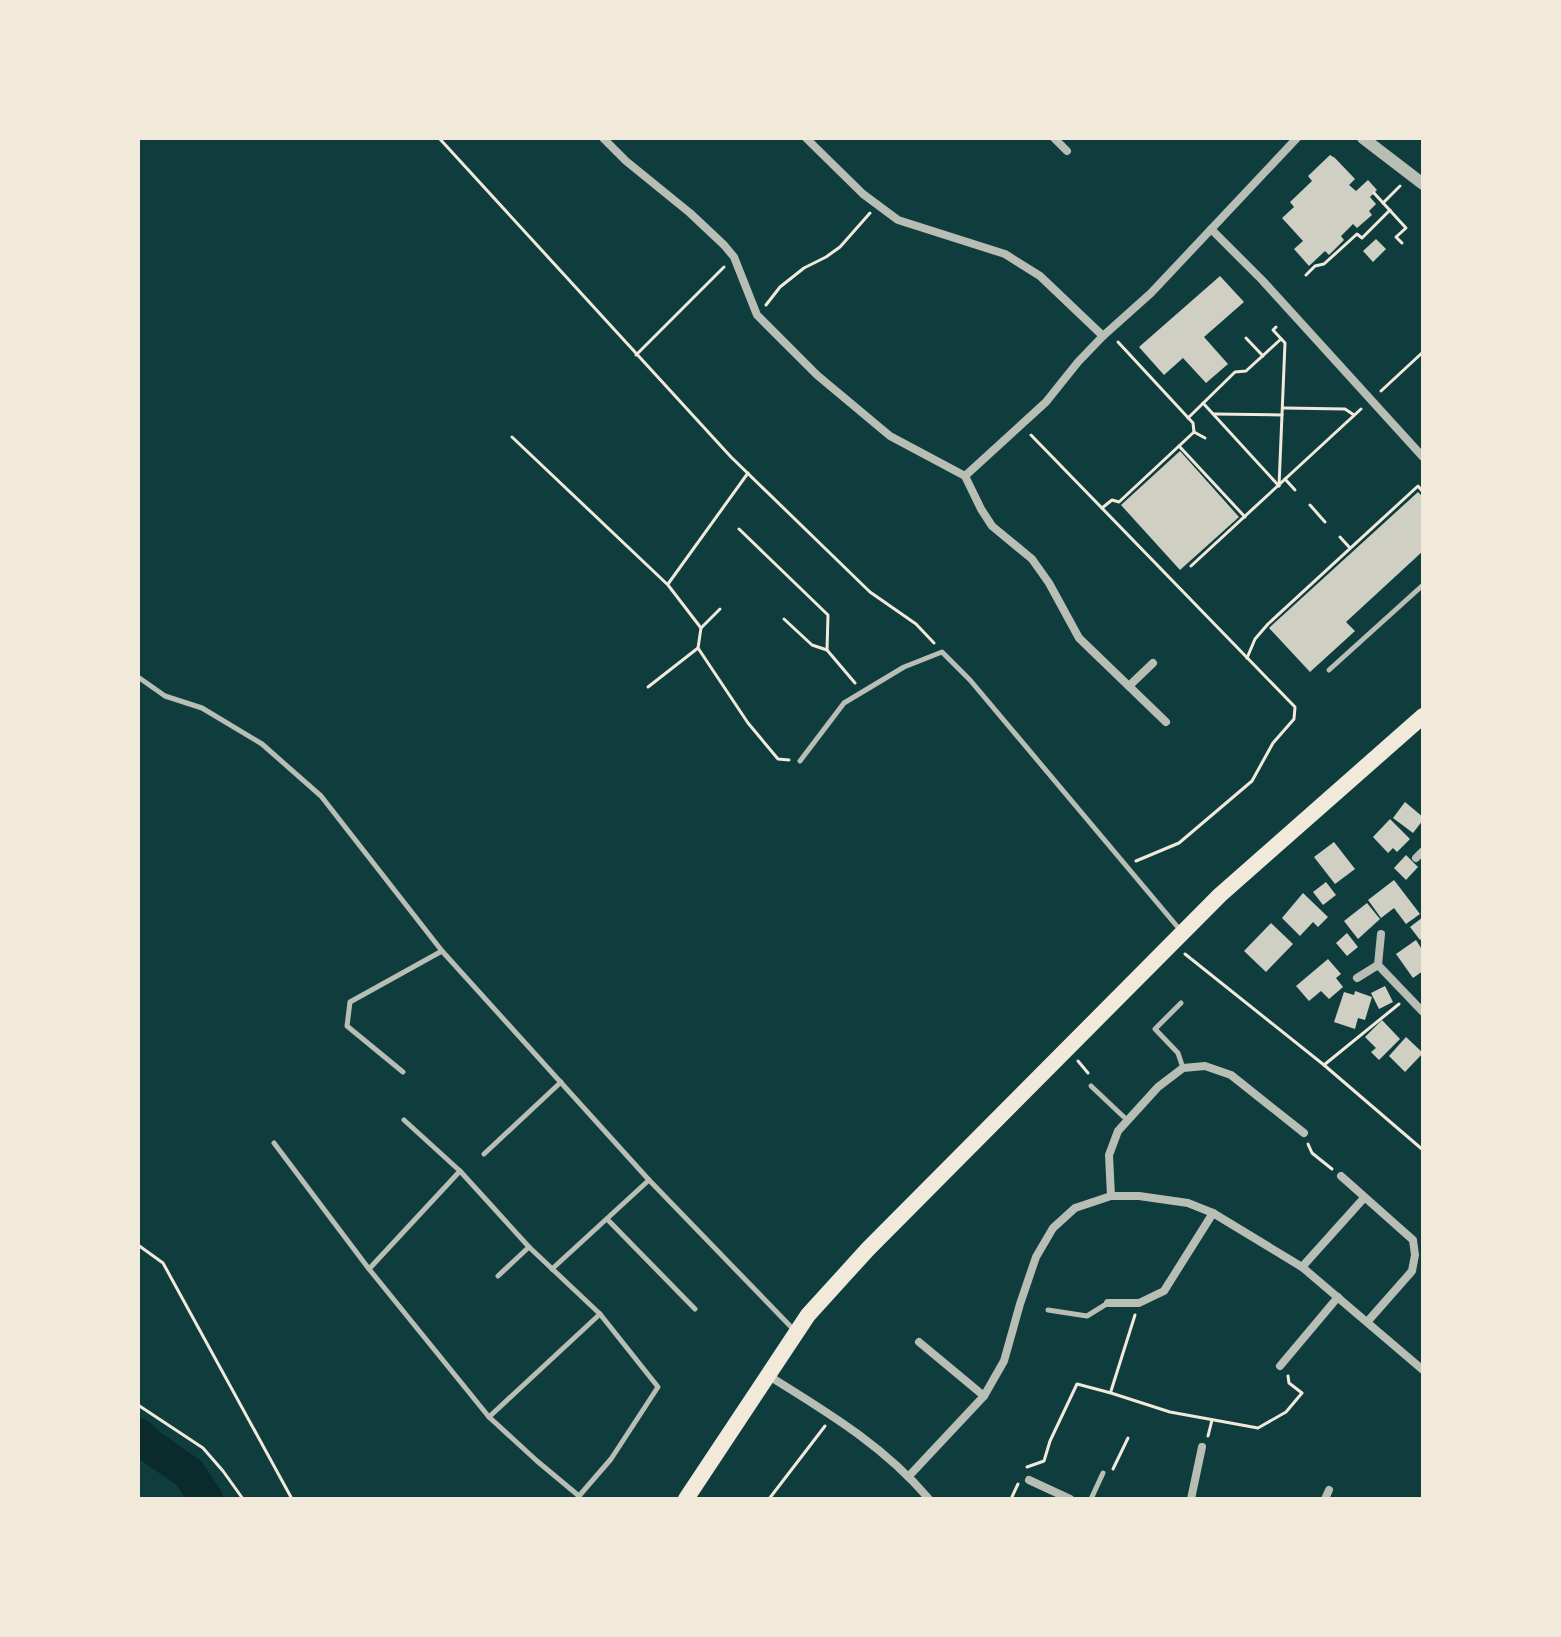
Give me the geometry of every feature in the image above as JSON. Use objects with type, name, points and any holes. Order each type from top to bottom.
[{"type":"main road","points":[[686,1499],[808,1315],[868,1249],[1220,895],[1423,716]]},
{"type":"street","points":[[603,138],[626,161],[690,213],[734,257],[757,315],[817,375],[890,436],[965,476],[992,526],[1032,559],[1049,583],[1079,638],[1166,722]]},
{"type":"street","points":[[806,138],[863,194],[898,220],[1005,254],[1040,276],[1105,333]]},
{"type":"street","points":[[1054,138],[1067,151]]},
{"type":"street","points":[[965,476],[1046,402],[1105,333],[1151,293],[1297,138]]},
{"type":"street","points":[[1363,138],[1423,184]]},
{"type":"street","points":[[1211,229],[1262,280],[1423,457]]},
{"type":"street","points":[[1129,686],[1153,663]]},
{"type":"street","points":[[1381,934],[1378,965],[1423,1012]]},
{"type":"street","points":[[1357,978],[1378,965]]},
{"type":"street","points":[[1111,1196],[1109,1155],[1118,1131],[1158,1087],[1183,1068],[1205,1066],[1231,1075],[1304,1133]]},
{"type":"street","points":[[1337,1174],[1413,1240],[1415,1255],[1412,1271],[1368,1321]]},
{"type":"street","points":[[909,1476],[984,1396],[1004,1361],[1036,1257],[1053,1228],[1075,1208],[1111,1196],[1139,1196],[1188,1203],[1213,1213],[1302,1267],[1423,1370]]},
{"type":"street","points":[[1302,1267],[1364,1198]]},
{"type":"street","points":[[1108,1303],[1139,1303],[1164,1291],[1213,1213]]},
{"type":"street","points":[[1280,1366],[1338,1297]]},
{"type":"street","points":[[919,1342],[984,1396]]},
{"type":"street","points":[[769,1376],[833,1416],[885,1454],[929,1499]]},
{"type":"street","points":[[1191,1499],[1202,1447]]},
{"type":"street","points":[[1029,1480],[1070,1499]]},
{"type":"lane","points":[[1329,670],[1423,585]]},
{"type":"lane","points":[[800,761],[844,703],[904,667],[942,652],[970,680],[1125,865],[1178,939]]},
{"type":"lane","points":[[138,677],[165,696],[202,708],[262,744],[321,796],[442,951],[649,1180],[796,1333]]},
{"type":"lane","points":[[403,1072],[347,1026],[350,1002],[442,951]]},
{"type":"lane","points":[[1181,1003],[1155,1029],[1178,1053],[1183,1068]]},
{"type":"lane","points":[[484,1154],[561,1082]]},
{"type":"lane","points":[[1091,1086],[1127,1120]]},
{"type":"lane","points":[[274,1143],[369,1269],[489,1417],[579,1496],[611,1459],[658,1387],[600,1314],[529,1247],[460,1171],[404,1120]]},
{"type":"lane","points":[[369,1269],[460,1171]]},
{"type":"lane","points":[[552,1269],[649,1180]]},
{"type":"lane","points":[[607,1219],[695,1309]]},
{"type":"lane","points":[[498,1276],[529,1247]]},
{"type":"lane","points":[[1048,1310],[1087,1316],[1108,1303]]},
{"type":"lane","points":[[489,1417],[600,1314]]},
{"type":"lane","points":[[1091,1499],[1103,1473]]},
{"type":"path","points":[[439,138],[748,473],[870,592],[916,624],[942,652]]},
{"type":"path","points":[[1383,203],[1400,186]]},
{"type":"path","points":[[1374,193],[1406,228],[1396,237],[1402,243]]},
{"type":"path","points":[[757,315],[780,287],[804,268],[840,247],[878,205]]},
{"type":"path","points":[[1306,275],[1315,266],[1324,264],[1357,234],[1362,238],[1390,210]]},
{"type":"path","points":[[636,355],[734,257]]},
{"type":"path","points":[[1276,327],[1273,330],[1285,343],[1279,486]]},
{"type":"path","points":[[1105,333],[1193,423],[1194,432]]},
{"type":"path","points":[[1246,338],[1263,356]]},
{"type":"path","points":[[1188,418],[1235,372],[1246,371],[1281,339]]},
{"type":"path","points":[[1381,391],[1423,352]]},
{"type":"path","points":[[1203,403],[1279,486]]},
{"type":"path","points":[[1282,408],[1345,409],[1354,415]]},
{"type":"path","points":[[1191,566],[1361,409]]},
{"type":"path","points":[[1213,414],[1282,415]]},
{"type":"path","points":[[1021,425],[1295,707],[1294,719],[1273,743],[1252,781],[1179,843],[1125,865]]},
{"type":"path","points":[[1194,432],[1205,438]]},
{"type":"path","points":[[1102,508],[1112,500],[1119,502],[1194,432]]},
{"type":"path","points":[[512,437],[668,585],[701,628]]},
{"type":"path","points":[[1179,446],[1245,517]]},
{"type":"path","points":[[668,585],[748,473]]},
{"type":"path","points":[[1285,479],[1295,490]]},
{"type":"path","points":[[1247,658],[1255,639],[1268,624],[1418,486],[1423,492]]},
{"type":"path","points":[[1310,505],[1325,522]]},
{"type":"path","points":[[739,529],[828,615],[827,650]]},
{"type":"path","points":[[1340,537],[1350,548]]},
{"type":"path","points":[[720,609],[701,628],[698,648],[748,723],[778,759],[800,761]]},
{"type":"path","points":[[784,619],[812,645],[827,650],[863,692]]},
{"type":"path","points":[[648,687],[698,648]]},
{"type":"path","points":[[1178,939],[1423,1150]]},
{"type":"path","points":[[1324,1065],[1406,996]]},
{"type":"path","points":[[1067,1050],[1088,1072],[1091,1086]]},
{"type":"path","points":[[1312,1153],[1337,1174]]},
{"type":"path","points":[[138,1245],[163,1263],[292,1499]]},
{"type":"path","points":[[1111,1393],[1139,1303]]},
{"type":"path","points":[[1011,1499],[1028,1465],[1044,1461],[1077,1384],[1170,1412],[1258,1428],[1286,1412],[1302,1393],[1289,1383],[1288,1357]]},
{"type":"path","points":[[138,1405],[203,1448],[243,1499]]},
{"type":"path","points":[[769,1499],[833,1416]]},
{"type":"path","points":[[1103,1473],[1110,1476],[1128,1438]]},
{"type":"building","points":[[1330,155],[1355,179],[1349,185],[1356,191],[1368,180],[1377,190],[1370,197],[1376,204],[1369,211],[1372,215],[1357,228],[1353,224],[1341,236],[1344,240],[1329,255],[1325,251],[1309,266],[1294,249],[1303,241],[1282,218],[1294,207],[1290,202],[1312,181],[1308,176]]},
{"type":"building","points":[[1376,239],[1386,249],[1373,262],[1363,251]]},
{"type":"building","points":[[1220,276],[1244,302],[1204,337],[1228,364],[1206,383],[1183,358],[1164,375],[1139,347]]},
{"type":"building","points":[[1180,451],[1239,517],[1180,570],[1121,505]]},
{"type":"building","points":[[1418,492],[1423,497],[1423,551],[1346,622],[1355,631],[1310,672],[1269,628]]},
{"type":"building","points":[[1405,802],[1423,817],[1413,833],[1393,818]]},
{"type":"building","points":[[1390,819],[1410,839],[1397,852],[1393,848],[1388,853],[1373,837]]},
{"type":"building","points":[[1334,842],[1355,869],[1335,884],[1314,857]]},
{"type":"building","points":[[1406,855],[1418,867],[1406,880],[1394,868]]},
{"type":"building","points":[[1394,880],[1420,914],[1406,924],[1394,908],[1381,918],[1368,900]]},
{"type":"building","points":[[1326,882],[1336,895],[1323,905],[1313,892]]},
{"type":"building","points":[[1303,893],[1328,917],[1318,927],[1313,922],[1300,936],[1282,918]]},
{"type":"building","points":[[1367,903],[1380,919],[1358,939],[1344,921]]},
{"type":"building","points":[[1423,917],[1423,938],[1420,940],[1410,927]]},
{"type":"building","points":[[1271,923],[1293,944],[1266,972],[1244,951]]},
{"type":"building","points":[[1347,933],[1358,947],[1347,956],[1336,943]]},
{"type":"building","points":[[1416,940],[1423,951],[1423,971],[1413,978],[1396,954]]},
{"type":"building","points":[[1328,959],[1341,974],[1336,978],[1343,987],[1329,999],[1321,991],[1309,1001],[1296,986]]},
{"type":"building","points":[[1385,986],[1393,1002],[1379,1009],[1371,993]]},
{"type":"building","points":[[1355,991],[1372,997],[1365,1020],[1358,1018],[1355,1029],[1334,1022],[1344,992],[1354,995]]},
{"type":"building","points":[[1382,1020],[1400,1039],[1379,1060],[1371,1052],[1376,1048],[1365,1037]]},
{"type":"building","points":[[1406,1037],[1423,1053],[1405,1072],[1389,1056]]},
{"type":"waterway","points":[[138,1435],[189,1473],[206,1499]]}]
